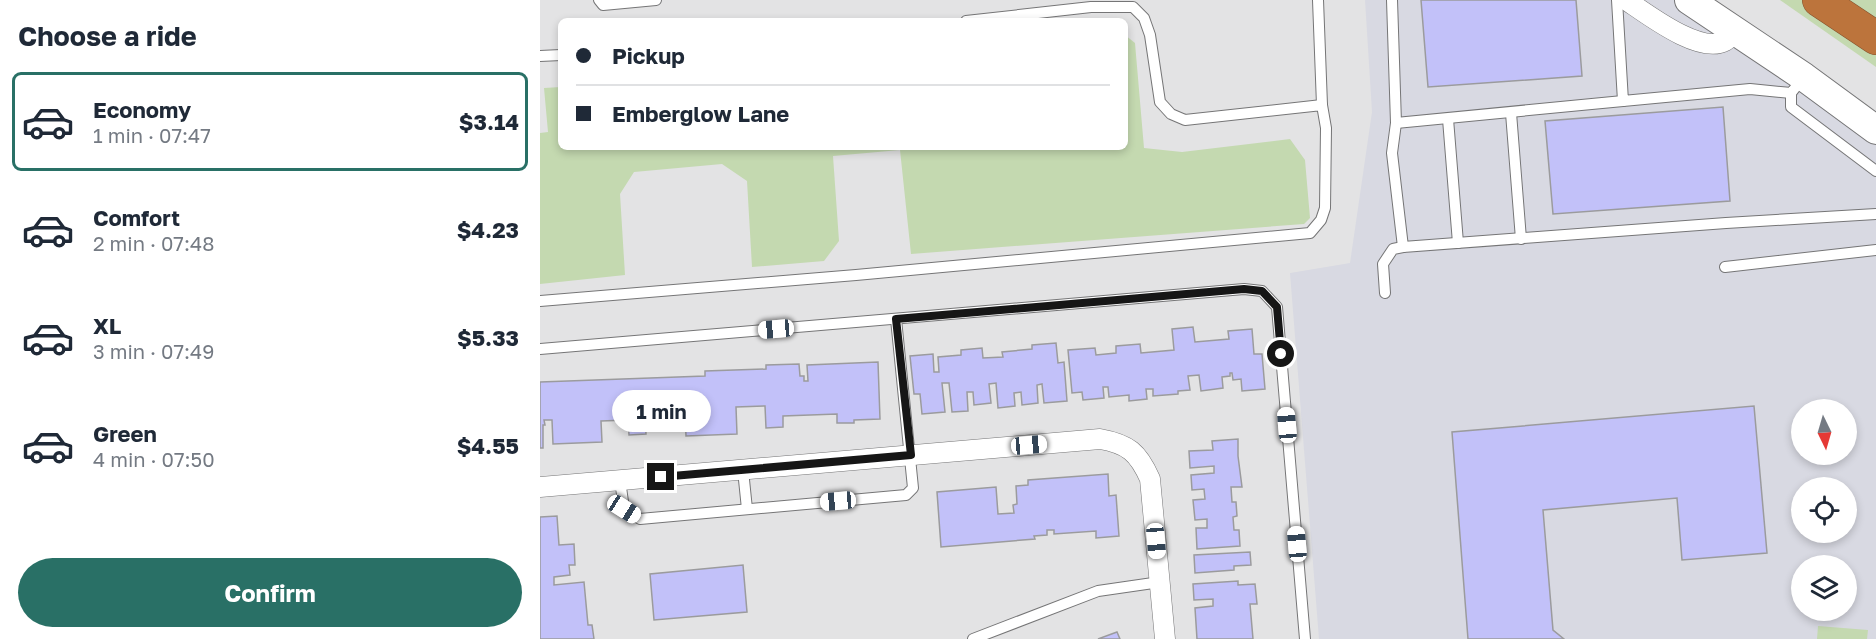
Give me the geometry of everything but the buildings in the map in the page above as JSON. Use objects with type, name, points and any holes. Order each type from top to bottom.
[{"type":"highway","points":[[1819,0],[1876,38]]},
{"type":"main road","points":[[1689,0],[1735,31],[1797,85],[1876,130]]},
{"type":"street","points":[[1626,0],[1678,34],[1702,44],[1724,42],[1735,31]]},
{"type":"street","points":[[540,487],[1100,439],[1122,443],[1142,461],[1150,478],[1165,639]]},
{"type":"lane","points":[[599,0],[603,5],[656,0]]},
{"type":"lane","points":[[540,301],[856,275],[1310,233],[1322,220],[1325,208],[1326,128],[1322,105],[1318,0]]},
{"type":"lane","points":[[1392,0],[1396,123],[1392,153],[1403,248]]},
{"type":"lane","points":[[1617,0],[1623,101]]},
{"type":"lane","points":[[993,18],[1091,7],[1133,7],[1144,18],[1150,35],[1160,102],[1171,114],[1185,120],[1322,105]]},
{"type":"lane","points":[[540,57],[558,55]]},
{"type":"lane","points":[[1396,123],[1797,85],[1791,107],[1876,171]]},
{"type":"lane","points":[[1511,112],[1521,239]]},
{"type":"lane","points":[[1448,119],[1458,243]]},
{"type":"lane","points":[[1385,293],[1383,264],[1393,249],[1726,223],[1876,214]]},
{"type":"lane","points":[[1725,267],[1876,250]]},
{"type":"lane","points":[[540,349],[1244,289],[1262,291],[1277,307],[1305,639]]},
{"type":"lane","points":[[621,480],[624,509],[640,519],[906,495],[914,488],[896,319]]},
{"type":"lane","points":[[743,470],[747,509]]},
{"type":"lane","points":[[973,639],[1098,591],[1160,582]]},
{"type":"shaded area","points":[[1365,0],[1704,0],[1876,130],[1876,639],[1319,639],[1290,273],[1350,263],[1372,112]]},
{"type":"green space","points":[[1780,0],[1876,0],[1876,67]]},
{"type":"green space","points":[[1128,37],[1135,43],[1144,148],[1182,152],[1290,139],[1305,160],[1310,218],[1304,224],[911,254],[900,150],[1128,150]]},
{"type":"green space","points":[[558,87],[558,150],[900,150],[833,156],[839,241],[824,261],[752,267],[747,181],[722,164],[634,172],[620,194],[625,275],[540,284],[540,133],[548,132],[544,88]]},
{"type":"green space","points":[[1818,626],[1868,630],[1867,639],[1817,639]]},
{"type":"route","points":[[661,477],[911,455],[896,319],[1244,289],[1262,291],[1277,307],[1281,354]]}]
